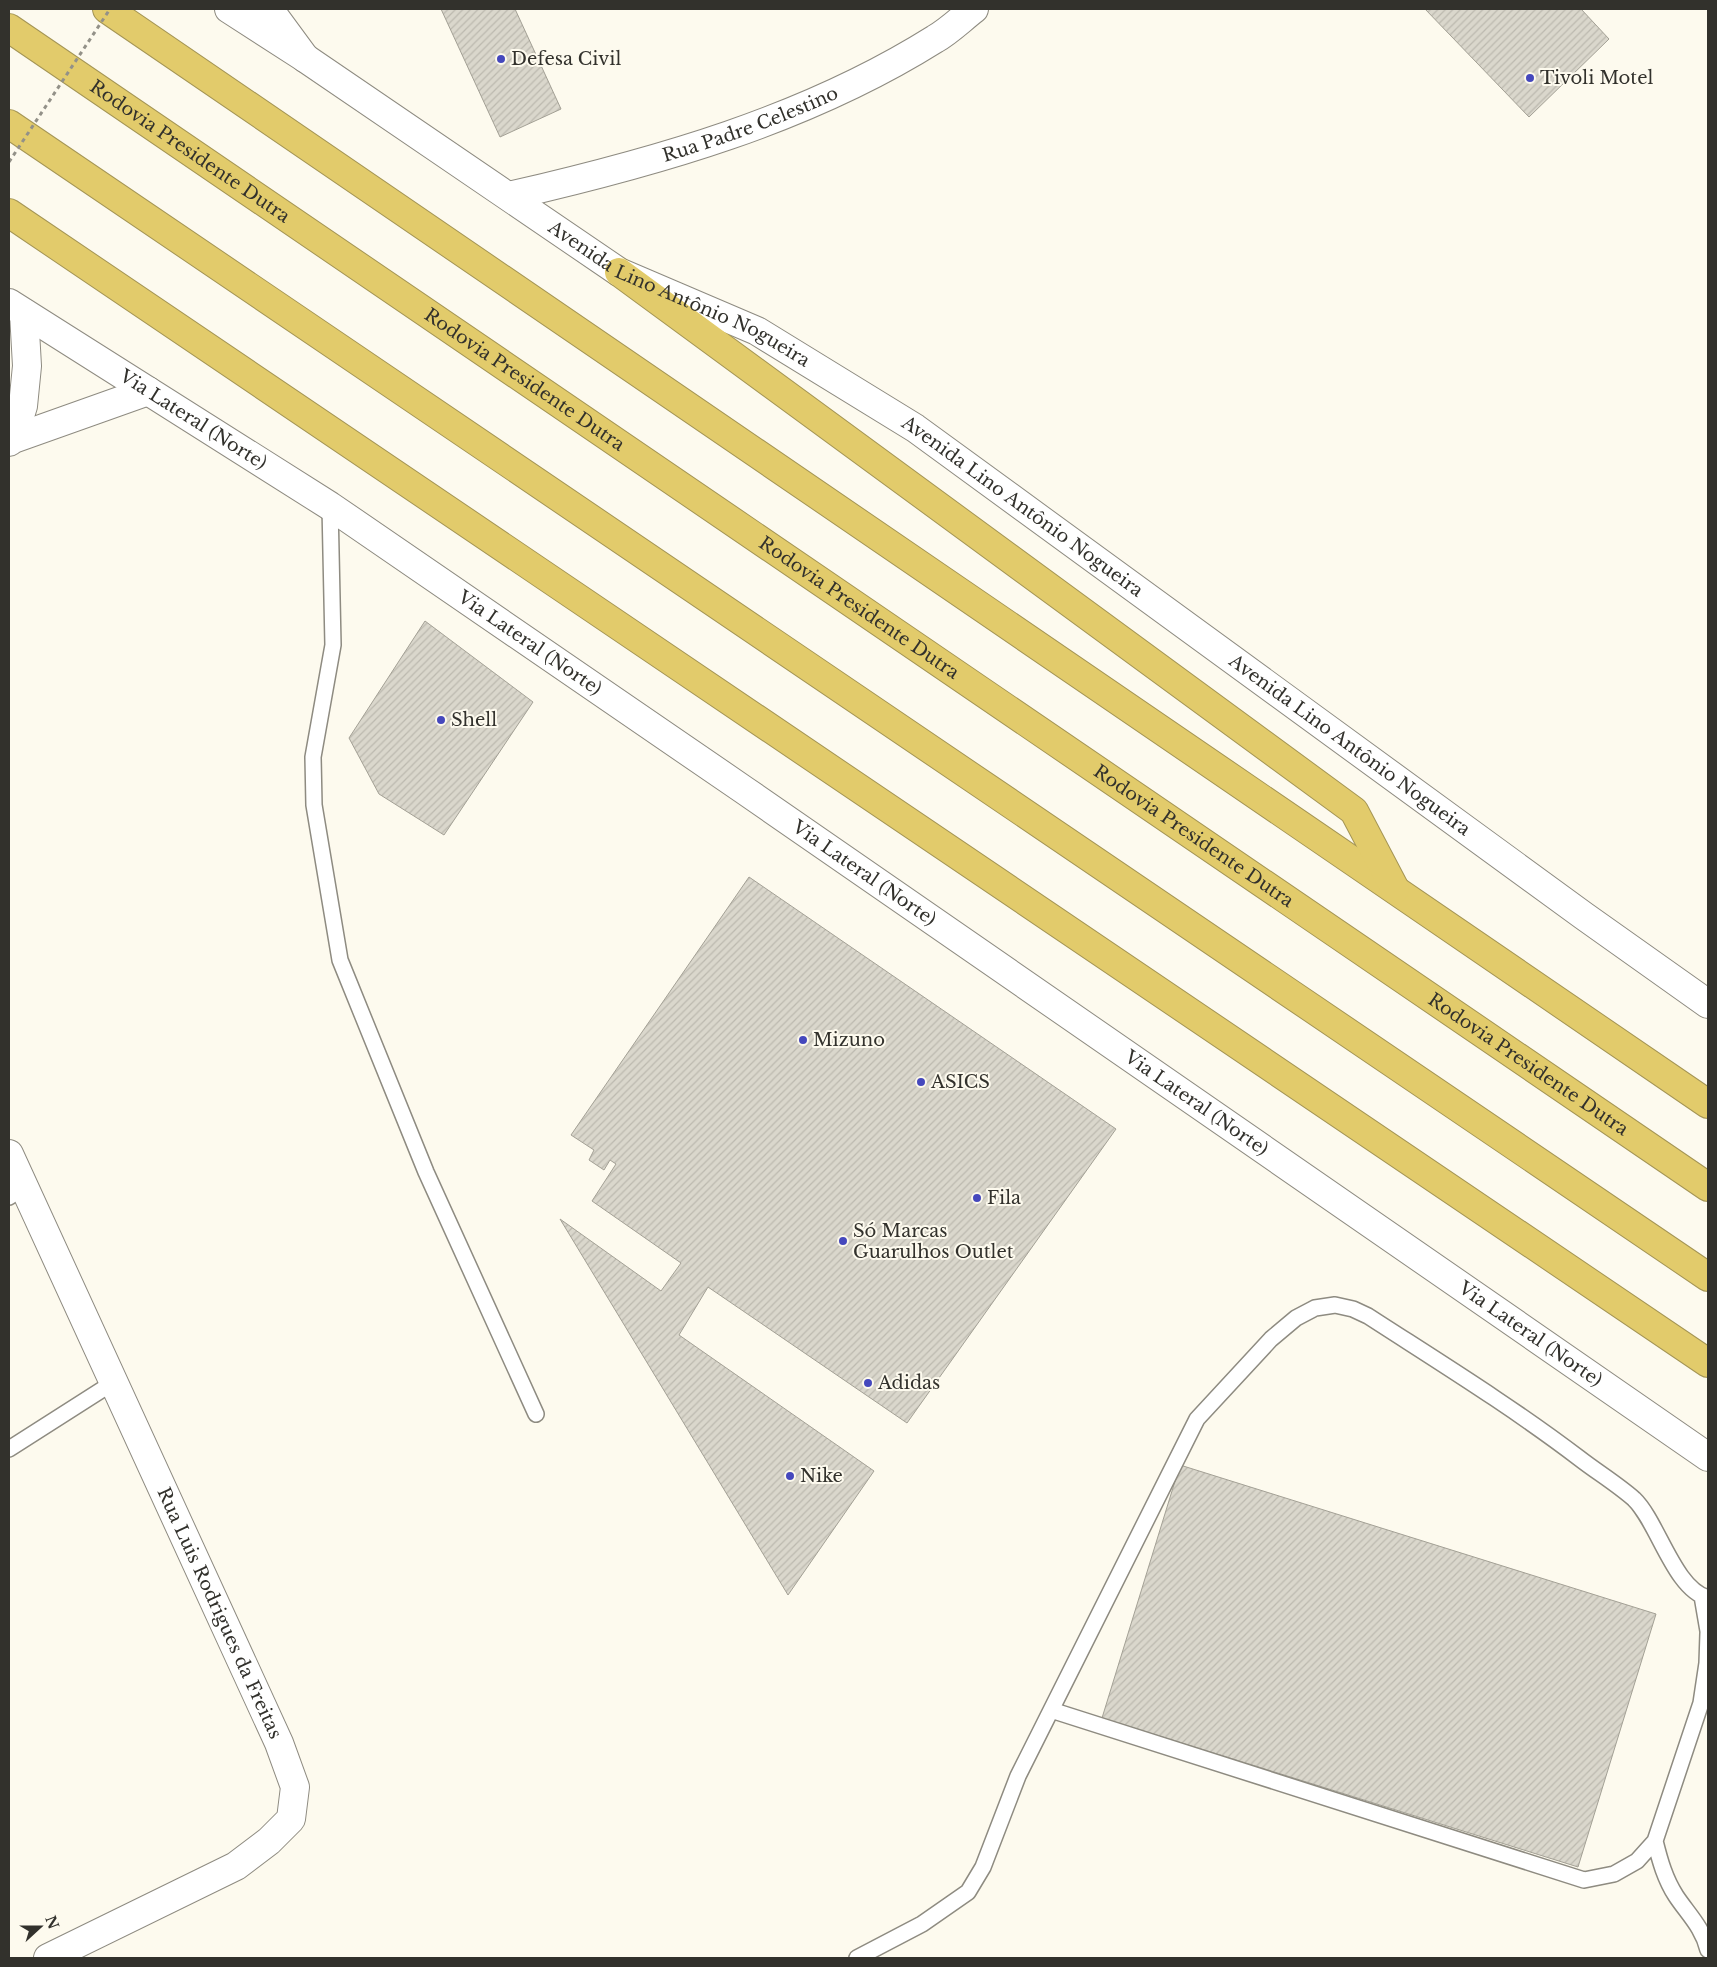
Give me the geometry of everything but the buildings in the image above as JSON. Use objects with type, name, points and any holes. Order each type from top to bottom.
[{"type":"highway","points":[[108,9],[1708,1104]]},
{"type":"highway","name":"Rodovia Presidente Dutra","points":[[9,28],[1708,1187]]},
{"type":"highway","points":[[9,124],[1708,1277]]},
{"type":"highway","points":[[9,213],[1708,1363]]},
{"type":"highway","points":[[619,272],[1354,811],[1397,892]]},
{"type":"main road","name":"Avenida Lino Antônio Nogueira","points":[[230,9],[619,272],[757,331],[915,428],[1584,916],[1708,1004]]},
{"type":"main road","name":"Avenida Lino Antônio Nogueira","points":[[269,9],[305,58]]},
{"type":"main road","name":"Rua Padre Celestino","points":[[509,196],[585,179],[741,132],[847,88],[936,39],[974,9]]},
{"type":"main road","name":"Via Lateral (Norte)","points":[[16,308],[330,506],[736,784],[1708,1457]]},
{"type":"main road","points":[[11,441],[23,406],[27,366],[16,308]]},
{"type":"main road","points":[[11,441],[148,391]]},
{"type":"main road","name":"Rua Luis Rodrigues da Freitas","points":[[9,1154],[17,1192],[114,1382],[279,1742],[295,1788],[292,1819],[269,1841],[236,1866],[48,1958]]},
{"type":"lane","points":[[330,506],[333,645],[313,758],[314,805],[340,960],[426,1172],[536,1414]]},
{"type":"lane","points":[[857,1958],[922,1924],[968,1892],[983,1867],[1018,1776],[1051,1710],[1197,1419],[1271,1339],[1296,1318],[1315,1308],[1335,1305],[1353,1308],[1368,1316],[1541,1429],[1635,1500],[1680,1574],[1705,1597],[1708,1632],[1707,1663],[1701,1703],[1655,1841],[1637,1861],[1614,1874],[1584,1880],[1051,1710]]},
{"type":"lane","points":[[9,1449],[114,1382]]},
{"type":"lane","points":[[1655,1841],[1662,1869],[1675,1895],[1692,1916],[1705,1938],[1708,1950]]},
{"type":"path","points":[[9,162],[108,9]]},
{"type":"place","name":"Defesa Civil","points":[[501,59]]},
{"type":"place","name":"Tivoli Motel","points":[[1530,78]]},
{"type":"place","name":"Shell","points":[[441,720]]},
{"type":"place","name":"Mizuno","points":[[803,1040]]},
{"type":"place","name":"ASICS","points":[[921,1082]]},
{"type":"place","name":"Fila","points":[[977,1198]]},
{"type":"place","name":"Só Marcas Guarulhos Outlet","points":[[843,1241]]},
{"type":"place","name":"Adidas","points":[[868,1383]]},
{"type":"place","name":"Nike","points":[[790,1476]]}]
